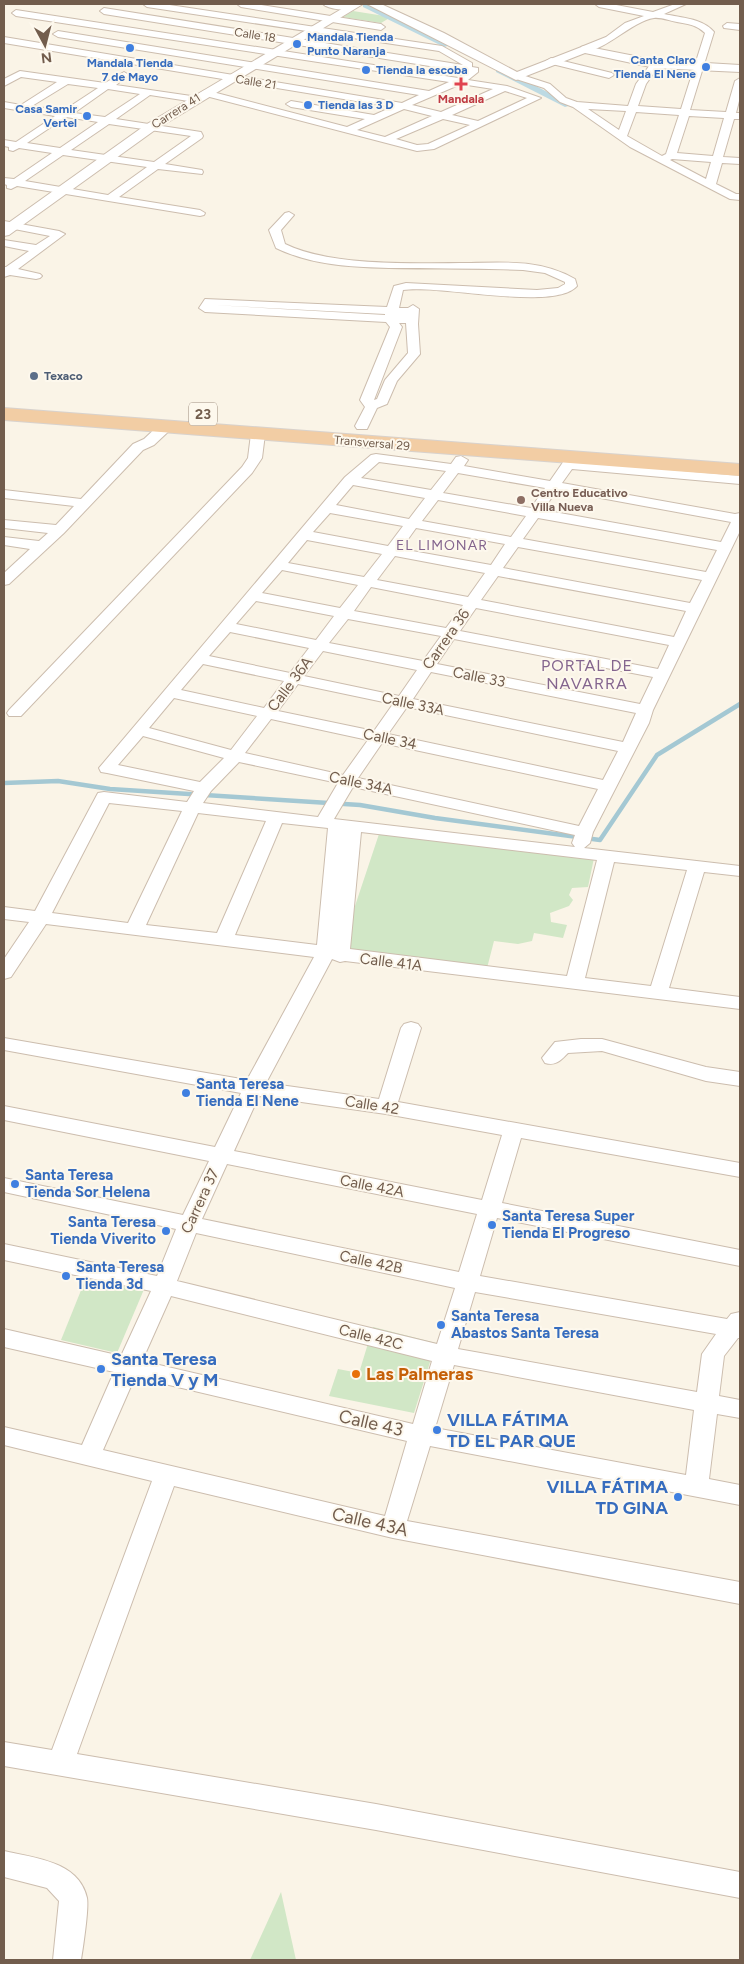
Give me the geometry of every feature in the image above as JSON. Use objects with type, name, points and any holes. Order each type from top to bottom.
[{"type":"highway","name":"Transversal 29","points":[[4,398],[740,453]]},
{"type":"highway","name":"Transversal 29","points":[[4,414],[468,450],[570,461],[740,470]]},
{"type":"street","points":[[34,46],[117,4]]},
{"type":"street","points":[[146,4],[446,50],[474,68],[475,71],[460,82],[348,130]]},
{"type":"street","points":[[170,78],[134,72],[133,66],[242,4],[389,28]]},
{"type":"street","points":[[327,4],[354,5]]},
{"type":"street","points":[[373,4],[440,35],[516,76],[547,86],[563,100],[576,105],[660,160],[710,186],[737,197]]},
{"type":"street","points":[[599,4],[701,24],[710,32],[671,156]]},
{"type":"street","points":[[660,4],[678,5]]},
{"type":"street","name":"Carrera 41","points":[[7,227],[206,90],[231,78],[354,5]]},
{"type":"street","points":[[516,76],[609,39],[628,25],[655,16],[678,5]]},
{"type":"street","name":"Calle 18","points":[[104,11],[474,68]]},
{"type":"street","points":[[5,16],[16,13],[83,22],[504,88],[522,92],[536,98],[430,147],[412,147],[289,115],[206,90]]},
{"type":"street","points":[[727,26],[740,27]]},
{"type":"street","points":[[289,115],[401,43],[412,32]]},
{"type":"street","points":[[58,34],[430,94]]},
{"type":"street","name":"Calle 21","points":[[4,40],[403,106],[478,124]]},
{"type":"street","points":[[584,49],[654,64],[740,69]]},
{"type":"street","points":[[551,61],[609,75]]},
{"type":"street","points":[[622,136],[641,84],[654,64]]},
{"type":"street","points":[[4,83],[20,74],[149,92],[206,90],[376,118]]},
{"type":"street","points":[[4,154],[124,75]]},
{"type":"street","points":[[22,108],[67,80]]},
{"type":"street","points":[[710,186],[735,115],[740,81]]},
{"type":"street","points":[[386,140],[504,88]]},
{"type":"street","points":[[4,191],[149,92]]},
{"type":"street","points":[[4,105],[194,133],[198,136],[110,198]]},
{"type":"street","points":[[576,105],[735,115]]},
{"type":"street","points":[[4,143],[198,172]]},
{"type":"street","points":[[660,160],[671,156],[740,162]]},
{"type":"street","points":[[4,181],[110,198],[161,202],[200,213]]},
{"type":"street","points":[[146,215],[161,202]]},
{"type":"street","points":[[289,214],[274,230],[276,238],[280,246],[302,256],[328,261],[529,268],[561,274],[571,281],[571,286],[561,291],[537,294],[423,287],[398,288],[391,315],[396,327],[366,400],[372,406]]},
{"type":"street","points":[[7,227],[59,234]]},
{"type":"street","points":[[5,272],[59,234]]},
{"type":"street","points":[[4,243],[37,249]]},
{"type":"street","points":[[5,272],[36,276]]},
{"type":"street","points":[[362,426],[372,406],[382,401],[391,380],[414,354],[411,316],[423,287]]},
{"type":"street","points":[[301,310],[208,301],[205,308],[301,310],[411,316]]},
{"type":"street","points":[[6,577],[59,530],[138,447],[149,442],[165,427]]},
{"type":"street","points":[[15,713],[248,470],[255,458],[258,434]]},
{"type":"street","name":"Calle 36A","points":[[134,930],[198,798],[235,756],[468,450]]},
{"type":"street","points":[[578,852],[584,832],[610,786],[627,748],[641,723],[662,674],[740,518],[455,468],[376,458],[350,480],[107,768],[198,798],[276,817],[697,866],[740,870]]},
{"type":"street","points":[[570,461],[740,480]]},
{"type":"street","name":"Carrera 36","points":[[338,824],[348,780],[570,461]]},
{"type":"street","points":[[350,480],[725,547]]},
{"type":"street","points":[[4,494],[84,503]]},
{"type":"street","points":[[327,508],[710,577]]},
{"type":"street","points":[[4,524],[59,530]]},
{"type":"street","points":[[304,535],[695,608]]},
{"type":"street","points":[[4,542],[42,546]]},
{"type":"street","points":[[278,565],[678,642]]},
{"type":"street","points":[[252,596],[662,674]]},
{"type":"street","name":"Calle 33","points":[[226,627],[645,710]]},
{"type":"street","name":"Calle 33A","points":[[199,659],[627,748]]},
{"type":"street","name":"Calle 34","points":[[170,693],[610,786]]},
{"type":"street","name":"Calle 34A","points":[[139,730],[235,756],[584,832]]},
{"type":"street","points":[[4,971],[41,918],[104,797],[198,798]]},
{"type":"street","points":[[223,941],[276,817]]},
{"type":"street","points":[[333,955],[338,824]]},
{"type":"street","points":[[574,984],[607,855]]},
{"type":"street","points":[[658,994],[697,866]]},
{"type":"street","name":"Calle 41A","points":[[4,913],[740,1004]]},
{"type":"street","name":"Carrera 37","points":[[89,1455],[164,1286],[189,1224],[253,1088],[333,955]]},
{"type":"street","points":[[386,1107],[411,1028]]},
{"type":"street","name":"Calle 42","points":[[4,1044],[253,1088],[386,1107],[740,1170]]},
{"type":"street","points":[[552,1058],[562,1047],[581,1044],[602,1045],[706,1074],[740,1079]]},
{"type":"street","name":"Calle 42A","points":[[4,1114],[740,1258]]},
{"type":"street","points":[[393,1528],[513,1130]]},
{"type":"street","name":"Calle 42B","points":[[4,1186],[467,1282],[738,1326]]},
{"type":"street","name":"Calle 42C","points":[[4,1252],[164,1286],[445,1355],[740,1409]]},
{"type":"street","points":[[696,1488],[713,1354],[738,1326]]},
{"type":"street","name":"Calle 43","points":[[4,1338],[421,1435],[740,1495]]},
{"type":"street","name":"Calle 43A","points":[[4,1436],[393,1528],[740,1593]]},
{"type":"street","points":[[60,1764],[166,1474]]},
{"type":"street","points":[[4,1754],[376,1817],[740,1885]]},
{"type":"street","points":[[4,1864],[55,1876],[67,1889],[73,1899],[67,1960]]},
{"type":"green space","points":[[353,11],[391,17],[381,23],[343,17]]},
{"type":"green space","points":[[379,834],[594,858],[588,887],[572,888],[569,895],[573,900],[569,906],[550,913],[551,922],[567,925],[563,938],[534,933],[532,941],[518,944],[494,941],[486,972],[339,954]]},
{"type":"green space","points":[[88,1273],[145,1287],[117,1353],[61,1340]]},
{"type":"green space","points":[[373,1327],[436,1343],[414,1413],[329,1396],[338,1369],[359,1373]]},
{"type":"green space","points":[[281,1892],[296,1960],[250,1960]]},
{"type":"waterway","points":[[366,5],[447,45]]},
{"type":"waterway","points":[[499,70],[568,105]]},
{"type":"waterway","points":[[4,783],[58,781],[110,789],[360,805],[435,818],[600,840],[657,755],[740,704]]},
{"type":"place","name":"Mandala Tienda Punto Naranja","points":[[297,44]]},
{"type":"place","name":"Mandala Tienda 7 de Mayo","points":[[130,48]]},
{"type":"place","name":"Canta Claro Tienda El Nene","points":[[706,67]]},
{"type":"place","name":"Tienda la escoba","points":[[366,70]]},
{"type":"place","name":"Mandala","points":[[461,84]]},
{"type":"place","name":"Tienda las 3 D","points":[[308,105]]},
{"type":"place","name":"Casa Samir Vertel","points":[[87,116]]},
{"type":"place","name":"Texaco","points":[[34,376]]},
{"type":"place","name":"Centro Educativo Villa Nueva","points":[[521,500]]},
{"type":"place","name":"Santa Teresa Tienda El Nene","points":[[186,1093]]},
{"type":"place","name":"Santa Teresa Tienda Sor Helena","points":[[15,1184]]},
{"type":"place","name":"Santa Teresa Super Tienda El Progreso","points":[[492,1225]]},
{"type":"place","name":"Santa Teresa Tienda Viverito","points":[[166,1231]]},
{"type":"place","name":"Santa Teresa Tienda 3d","points":[[66,1276]]},
{"type":"place","name":"Santa Teresa Abastos Santa Teresa","points":[[441,1325]]},
{"type":"place","name":"Santa Teresa Tienda V y M","points":[[101,1369]]},
{"type":"place","name":"Las Palmeras","points":[[356,1374]]},
{"type":"place","name":"VILLA FÁTIMA TD EL PAR QUE","points":[[437,1430]]},
{"type":"place","name":"VILLA FÁTIMA TD GINA","points":[[678,1497]]},
{"type":"district","name":"EL LIMONAR","points":[[442,545]]},
{"type":"district","name":"PORTAL DE NAVARRA","points":[[587,674]]}]
